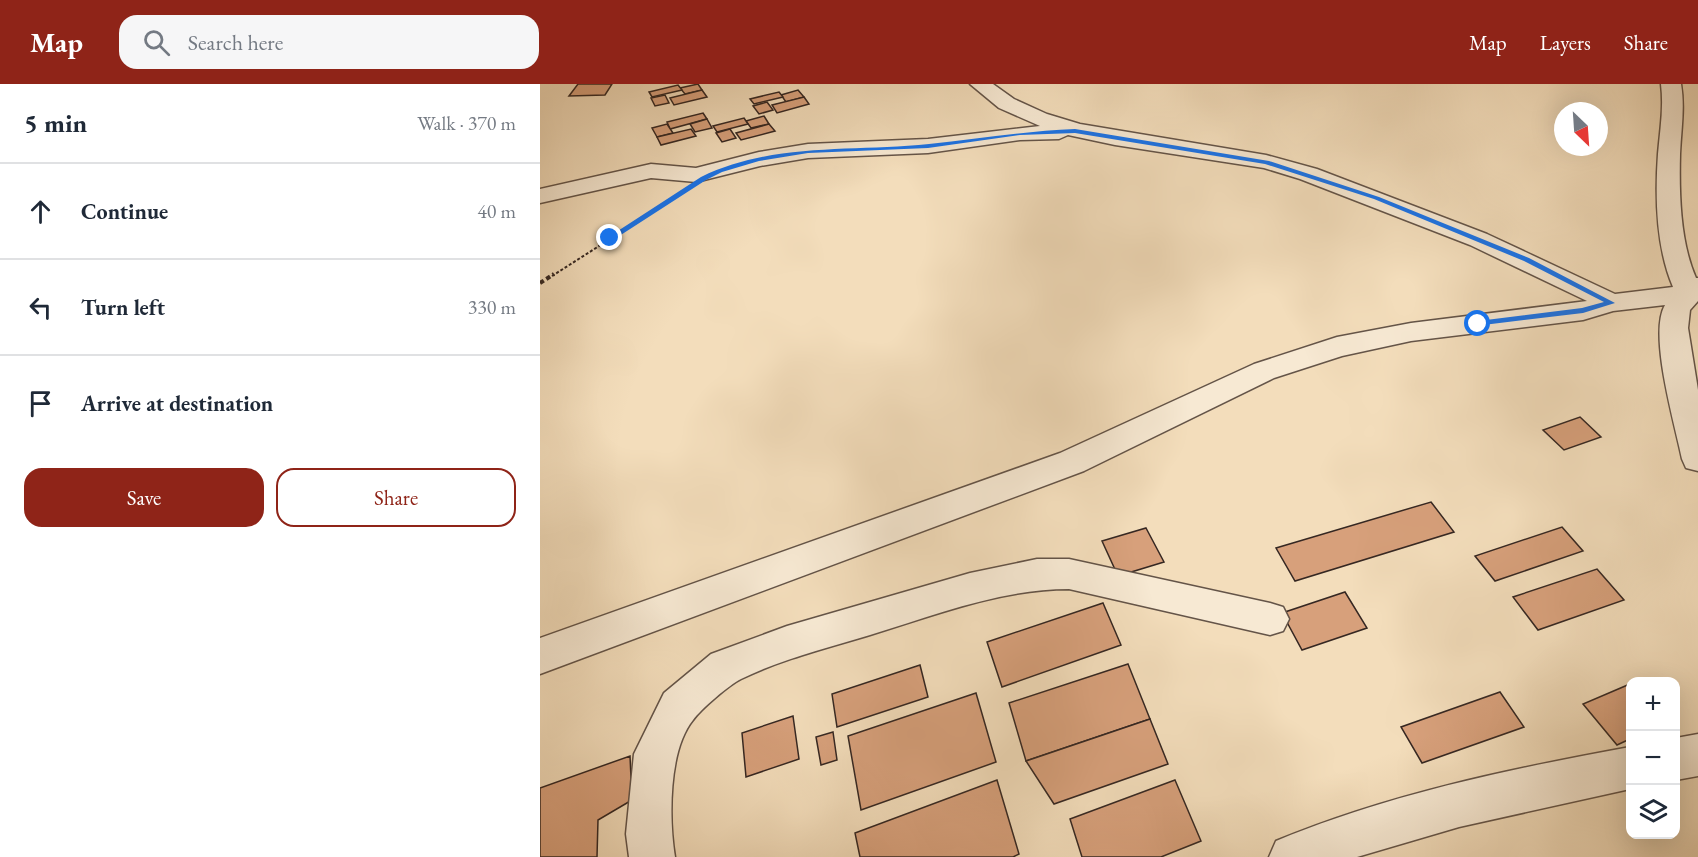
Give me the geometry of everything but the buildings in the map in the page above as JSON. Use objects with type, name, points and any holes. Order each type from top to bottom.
[{"type":"street","points":[[980,84],[1003,104],[1075,131]]},
{"type":"street","points":[[1671,84],[1674,125],[1669,155],[1673,242],[1678,268],[1694,290]]},
{"type":"street","points":[[540,196],[651,171],[663,170],[696,175],[759,159],[808,151],[928,146],[1020,133],[1075,131],[1266,162],[1408,211],[1526,260],[1611,303]]},
{"type":"street","points":[[1673,242],[1698,233]]},
{"type":"street","points":[[540,656],[864,540],[1072,462],[1264,371],[1337,347],[1411,332],[1583,311],[1611,303],[1694,290]]},
{"type":"street","points":[[1694,290],[1675,313],[1676,354],[1698,459]]},
{"type":"street","points":[[651,857],[649,834],[655,754],[678,706],[726,667],[787,643],[970,589],[1038,574],[1069,574],[1270,619]]},
{"type":"street","points":[[1680,758],[1698,755]]},
{"type":"street","points":[[1292,857],[1351,835],[1626,769]]},
{"type":"path","points":[[540,283],[720,170]]},
{"type":"route","points":[[610,238],[703,178],[720,170],[759,159],[808,151],[928,146],[970,142],[1020,133],[1075,131],[1266,162],[1376,198],[1526,260],[1568,279],[1611,303],[1583,311],[1478,324]]}]
